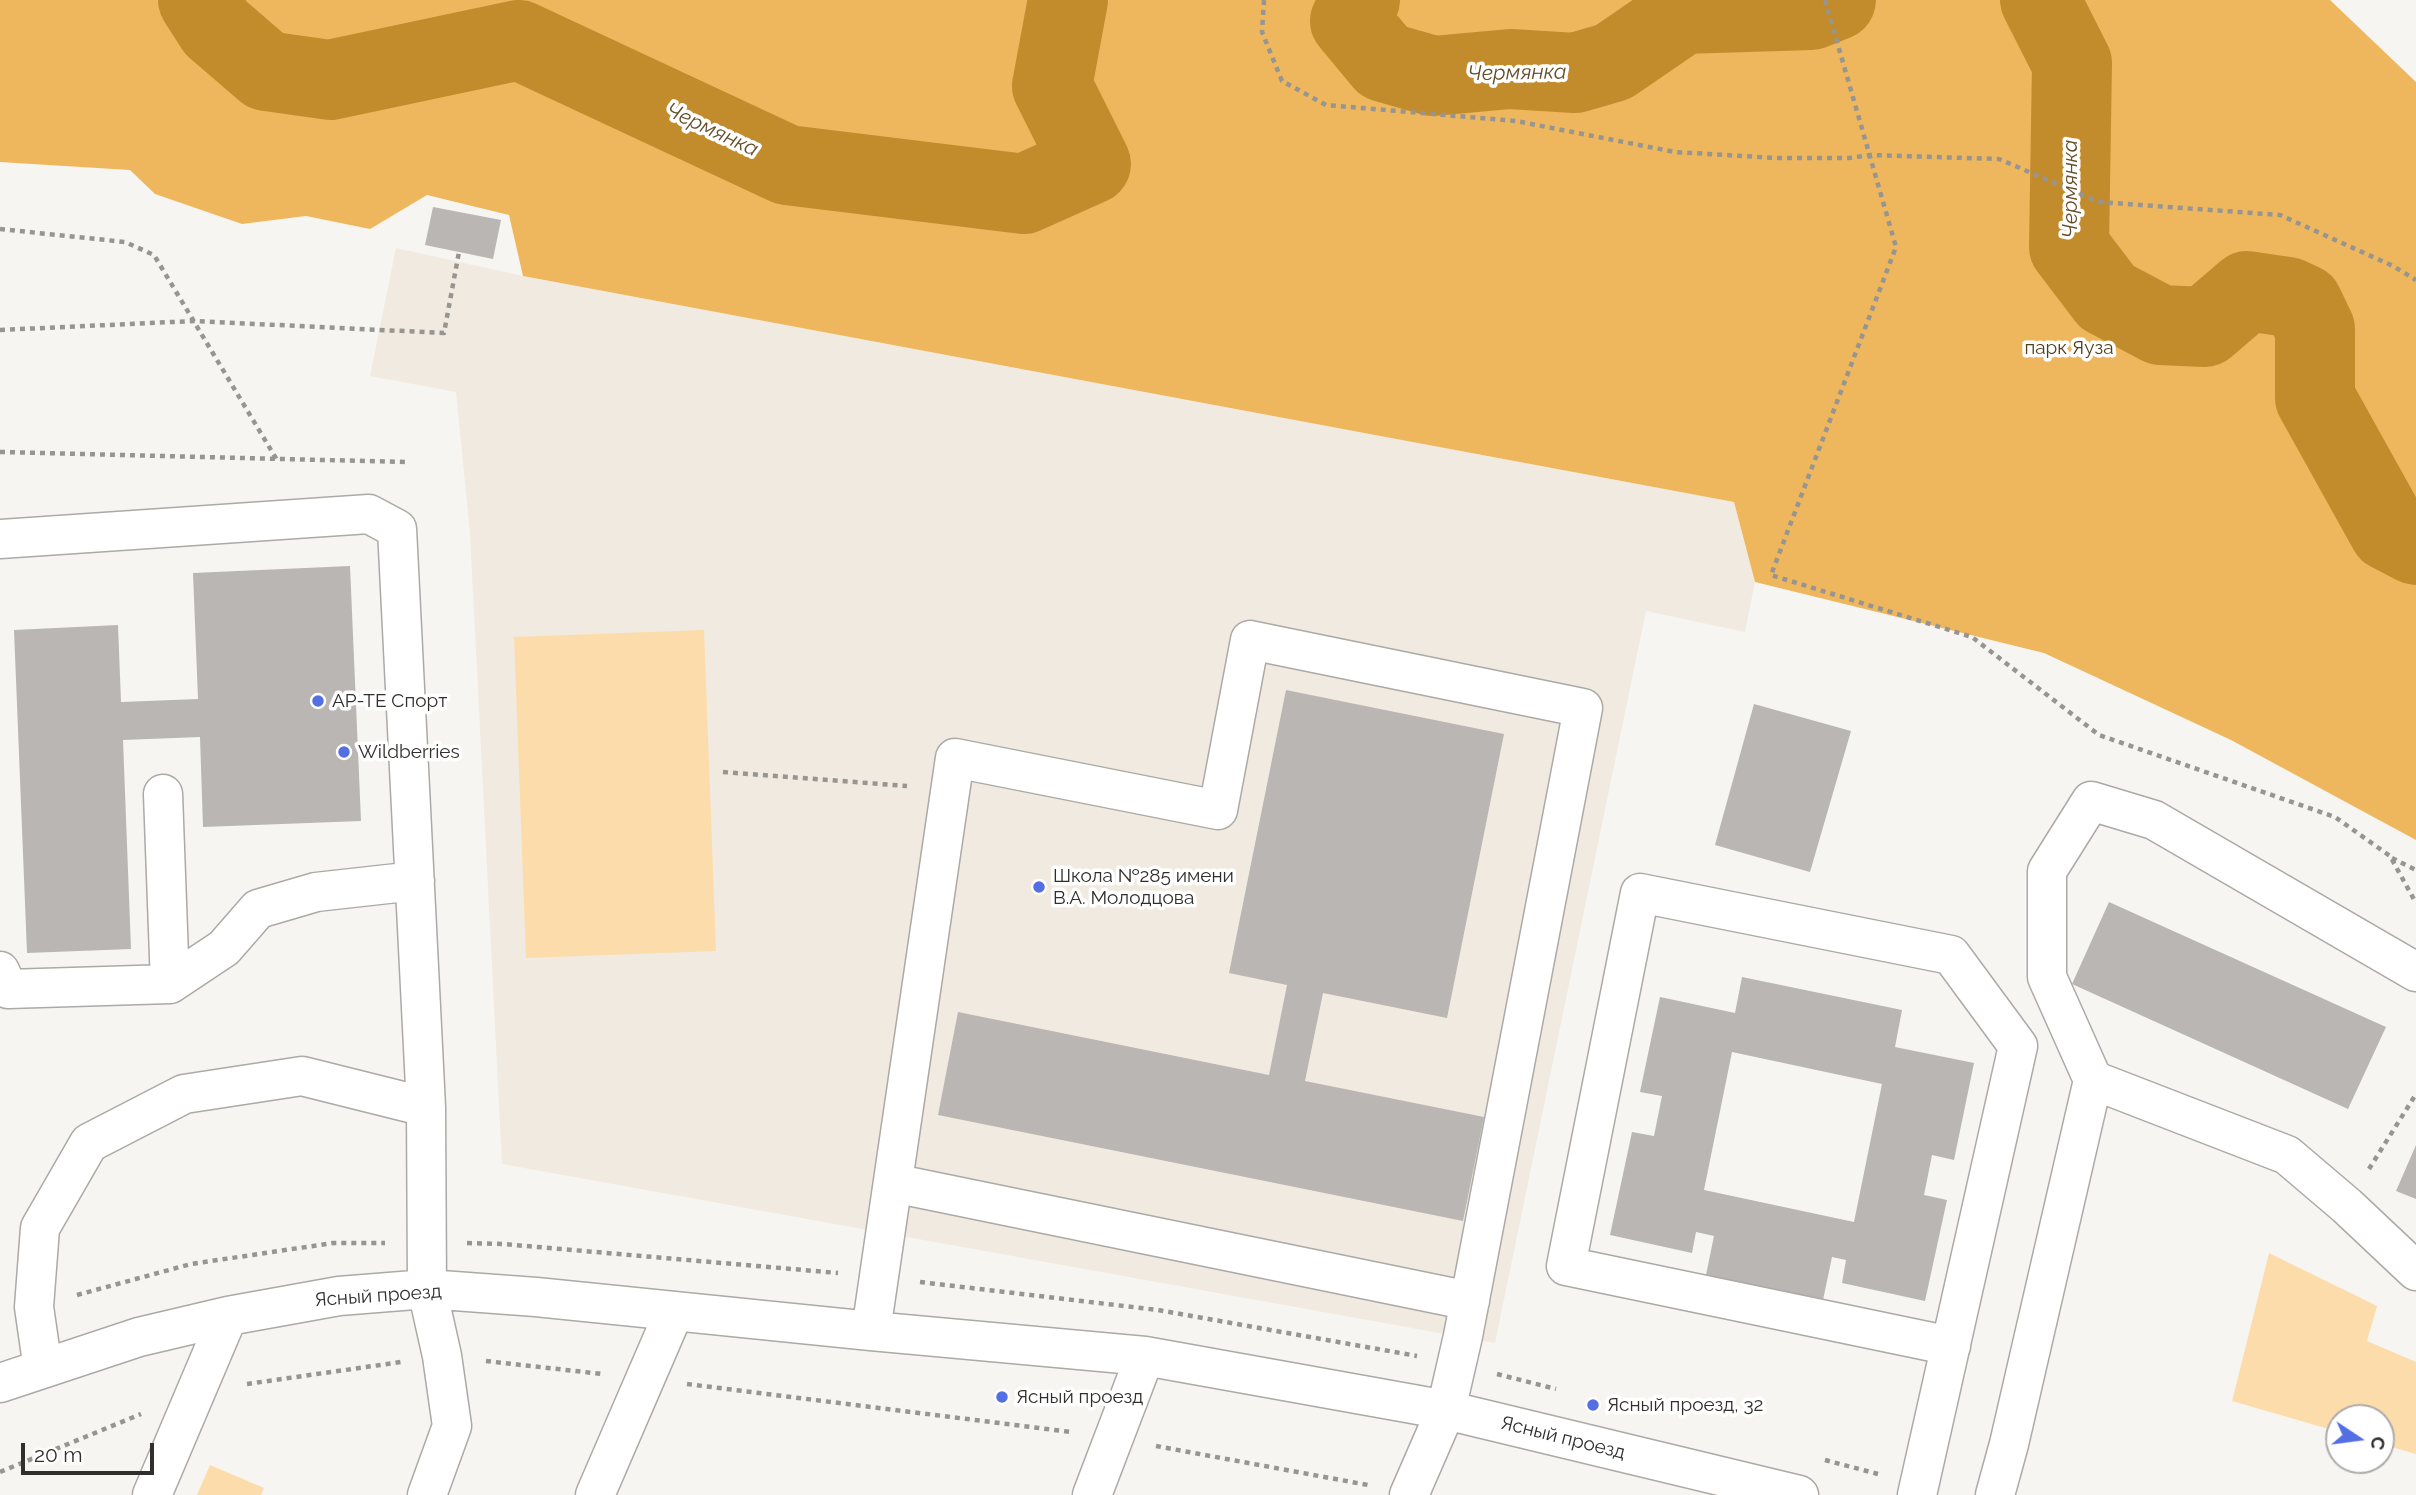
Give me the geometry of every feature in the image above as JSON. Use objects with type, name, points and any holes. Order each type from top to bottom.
[{"type":"street","points":[[0,539],[369,514],[397,529],[426,1107],[427,1289],[442,1356],[452,1426],[427,1495]]},
{"type":"street","points":[[871,1331],[955,758],[1218,810],[1250,640],[1583,708],[1470,1301],[1446,1410],[1409,1494]]},
{"type":"street","points":[[163,794],[170,984]]},
{"type":"street","points":[[1995,1495],[2093,1080],[2047,977],[2047,871],[2091,802],[2154,820],[2416,972]]},
{"type":"street","points":[[3,983],[170,984],[224,948],[258,909],[316,892],[415,881]]},
{"type":"street","points":[[1917,1495],[1951,1346],[2018,1046],[1951,955],[1640,893],[1566,1266],[1951,1346]]},
{"type":"street","points":[[43,1369],[33,1307],[40,1228],[89,1143],[184,1094],[302,1076],[426,1107]]},
{"type":"street","points":[[2093,1080],[2287,1155],[2347,1206],[2416,1271]]},
{"type":"street","points":[[893,1183],[1470,1301]]},
{"type":"street","name":"Ясный проезд","points":[[0,1383],[139,1337],[228,1316],[339,1296],[427,1289],[536,1297],[1145,1356],[1446,1410],[1799,1495]]},
{"type":"street","points":[[595,1495],[674,1312]]},
{"type":"street","points":[[152,1495],[228,1316]]},
{"type":"street","points":[[1092,1495],[1145,1356]]},
{"type":"path","points":[[1264,0],[1262,32],[1282,80],[1326,105],[1516,121],[1675,152],[1776,158],[1849,158],[1870,155],[1999,159],[2099,202],[2280,215],[2416,279]]},
{"type":"path","points":[[1825,0],[1896,247],[1771,575],[1972,637],[2099,735],[2336,817],[2390,856],[2416,870]]},
{"type":"path","points":[[0,229],[124,242],[154,255],[277,460]]},
{"type":"path","points":[[0,330],[194,321],[444,333],[459,252]]},
{"type":"path","points":[[0,452],[406,462]]},
{"type":"path","points":[[723,772],[950,789]]},
{"type":"path","points":[[2390,856],[2416,903]]},
{"type":"path","points":[[2347,1206],[2416,1094]]},
{"type":"path","points":[[33,1307],[191,1264],[333,1243],[428,1242]]},
{"type":"path","points":[[0,1472],[196,1391],[442,1356],[1114,1438],[1409,1494]]},
{"type":"shaded area","name":"Школа №285 имени В.А. Молодцова","points":[[396,248],[523,276],[1734,502],[1755,582],[1745,632],[1646,611],[1495,1343],[502,1164],[470,533],[456,392],[370,376]]},
{"type":"shaded area","points":[[704,630],[716,951],[526,958],[514,637]]},
{"type":"shaded area","points":[[2269,1253],[2377,1306],[2367,1341],[2416,1362],[2416,1454],[2395,1448],[2395,1404],[2325,1404],[2325,1428],[2232,1401]]},
{"type":"shaded area","points":[[210,1465],[264,1488],[261,1495],[197,1495]]},
{"type":"green space","name":"парк Яуза","points":[[0,0],[2330,0],[2416,82],[2416,840],[2231,740],[2044,653],[1755,582],[1734,502],[523,276],[509,215],[427,195],[370,229],[306,216],[242,224],[155,194],[130,170],[0,162]]},
{"type":"building","points":[[433,207],[501,220],[493,259],[425,245]]},
{"type":"building","points":[[350,566],[361,821],[203,827],[200,737],[123,740],[131,949],[27,953],[14,630],[118,625],[121,702],[198,699],[193,573]]},
{"type":"building","points":[[1286,690],[1504,734],[1447,1018],[1323,993],[1305,1081],[1484,1117],[1463,1221],[938,1115],[958,1012],[1269,1075],[1287,985],[1229,973]]},
{"type":"building","points":[[1754,704],[1851,731],[1810,872],[1715,845]]},
{"type":"building","points":[[2109,902],[2386,1027],[2348,1109],[2072,984]]},
{"type":"building","points":[[1742,977],[1902,1010],[1895,1047],[1974,1063],[1954,1160],[1932,1155],[1924,1195],[1947,1200],[1925,1301],[1842,1283],[1846,1260],[1832,1257],[1823,1300],[1706,1275],[1714,1236],[1696,1232],[1692,1253],[1610,1235],[1632,1132],[1654,1136],[1662,1096],[1640,1092],[1660,997],[1735,1013]],"holes":[[[1732,1052],[1882,1084],[1854,1222],[1704,1190]]]},
{"type":"building","points":[[2416,1145],[2416,1199],[2396,1191]]},
{"type":"waterway","name":"Чермянка","points":[[198,0],[216,28],[266,71],[330,80],[519,40],[787,165],[1024,194],[1091,164],[1052,86],[1068,0]]},
{"type":"waterway","name":"Чермянка","points":[[1360,0],[1350,21],[1384,62],[1433,76],[1510,69],[1575,73],[1613,62],[1683,14],[1811,10],[1836,0]]},
{"type":"waterway","name":"Чермянка","points":[[2040,0],[2072,63],[2069,247],[2107,297],[2160,325],[2205,327],[2247,291],[2288,297],[2303,304],[2315,329],[2315,398],[2389,531],[2416,545]]},
{"type":"place","name":"АР-ТЕ Спорт","points":[[318,701]]},
{"type":"place","name":"Wildberries","points":[[344,752]]},
{"type":"place","name":"Школа №285 имени В.А. Молодцова","points":[[1039,887]]},
{"type":"place","name":"Ясный проезд","points":[[1002,1397]]},
{"type":"place","name":"Ясный проезд, 32","points":[[1593,1405]]}]
